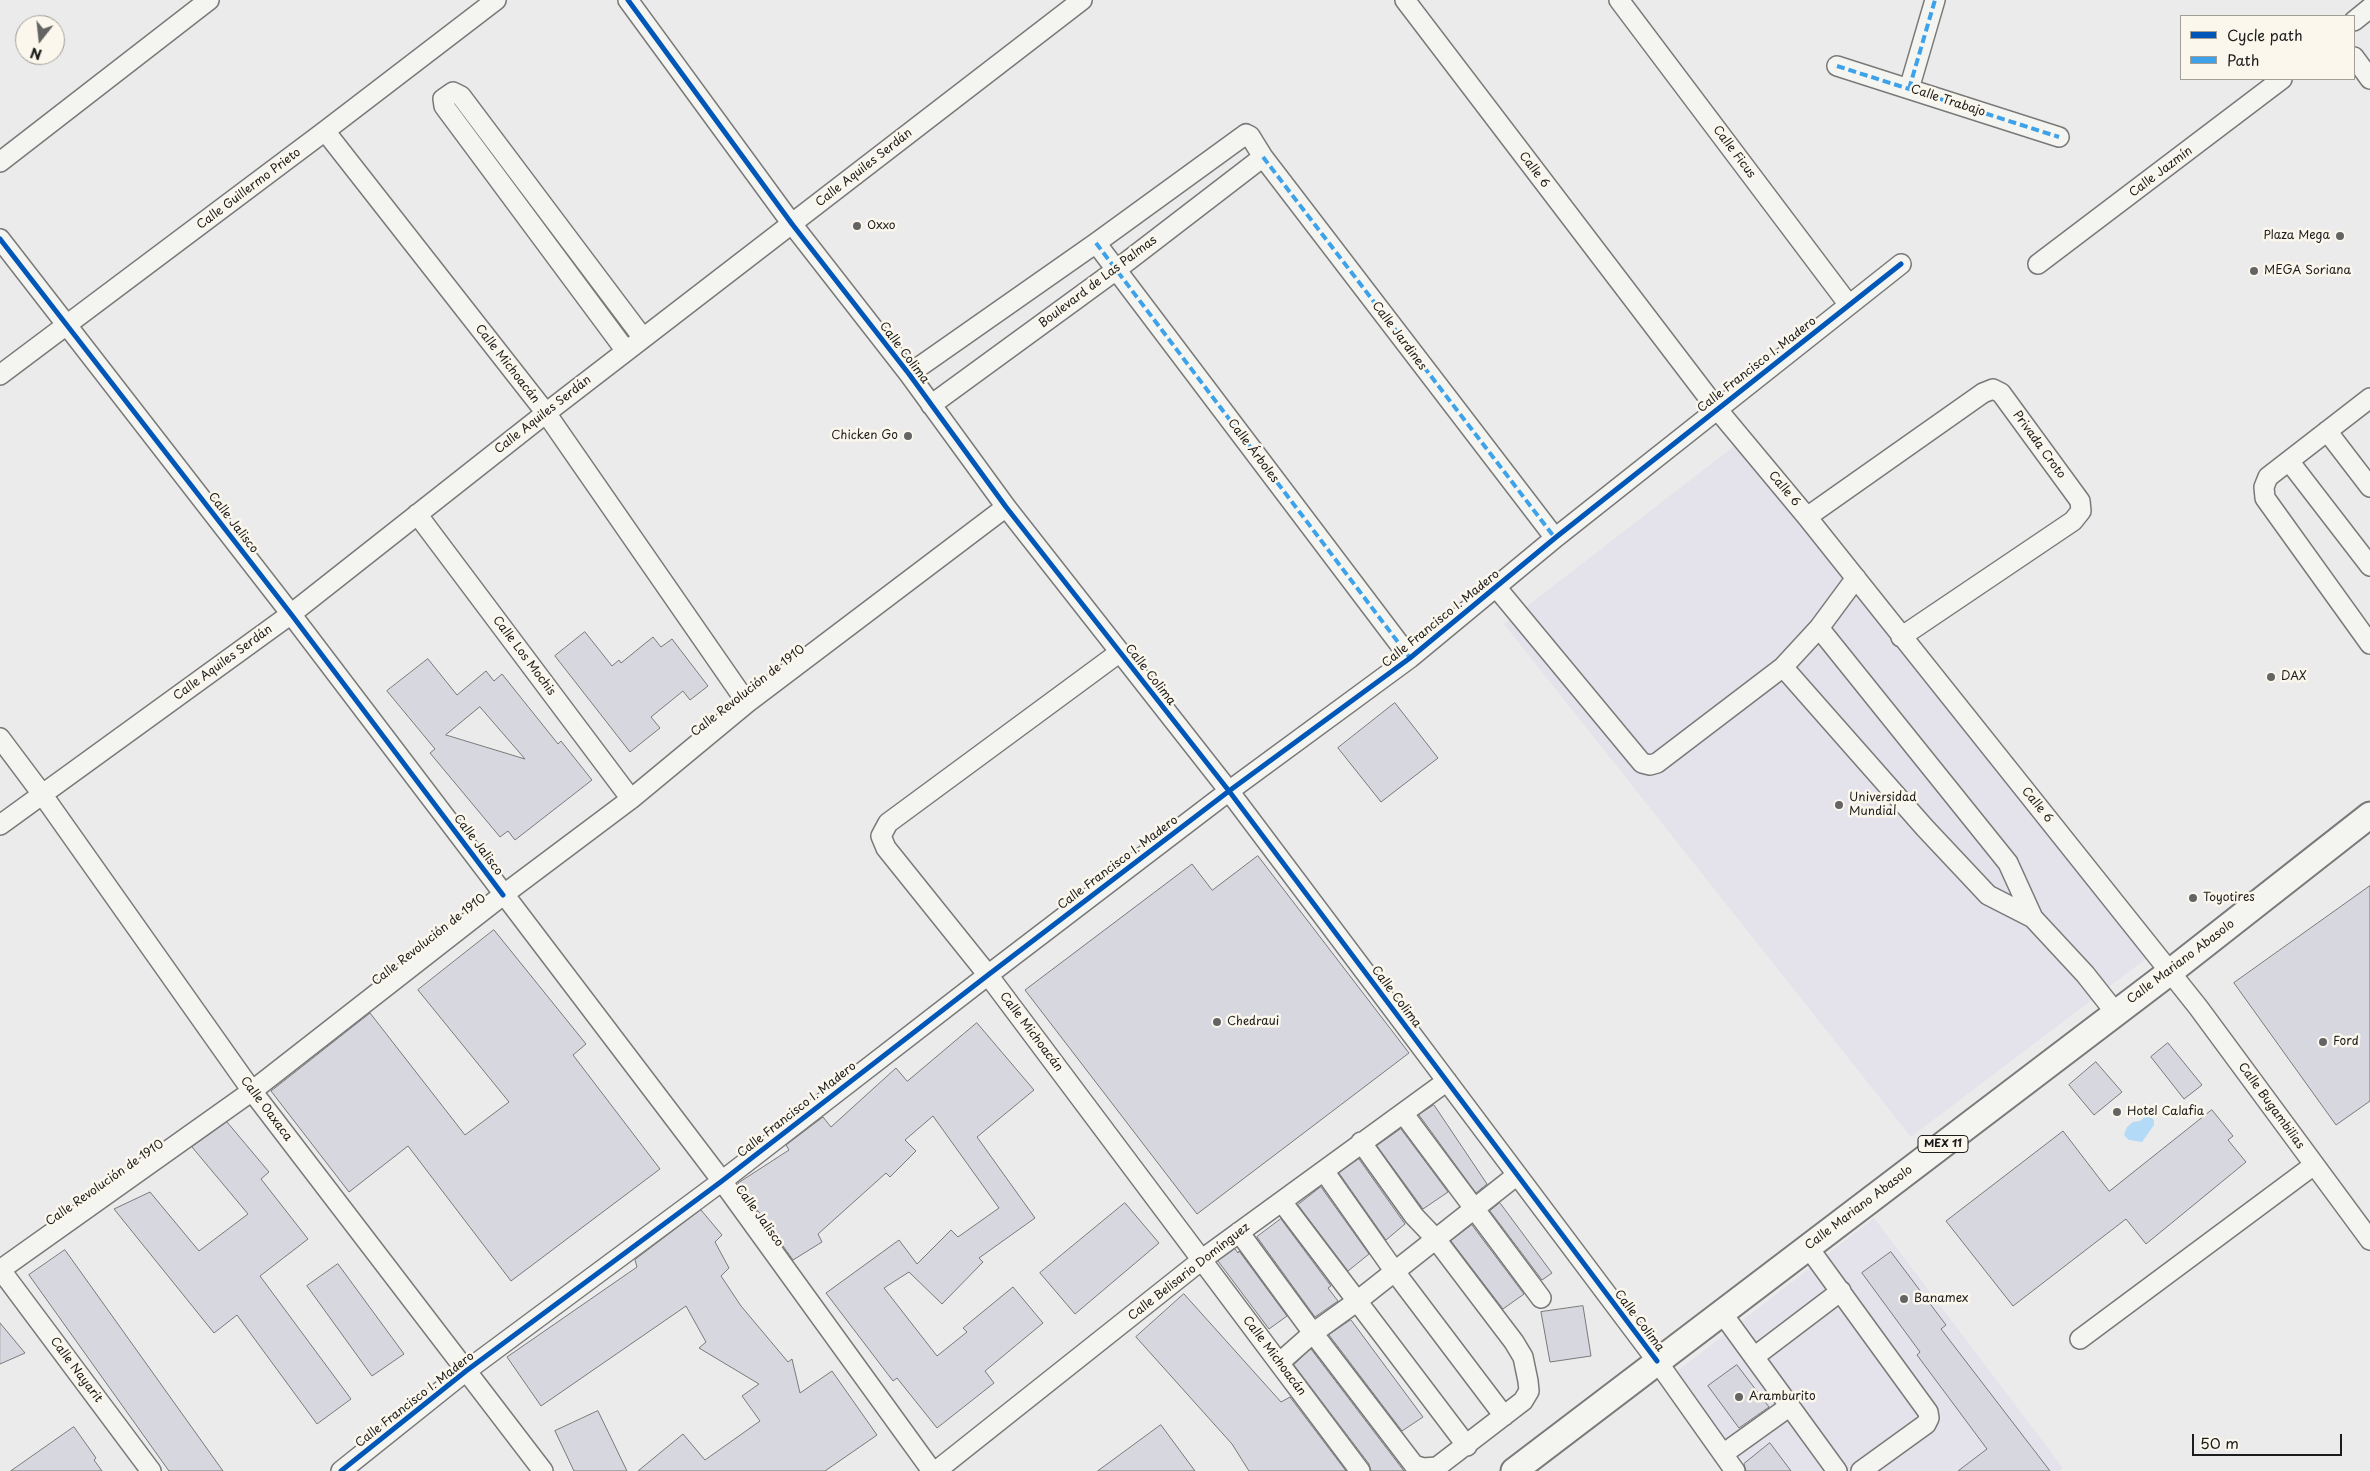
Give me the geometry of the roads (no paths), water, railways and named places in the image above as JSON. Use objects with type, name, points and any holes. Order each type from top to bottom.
[{"type":"main road","name":"Calle Mariano Abasolo","points":[[1514,1471],[2170,972],[2370,815]]},
{"type":"street","points":[[0,162],[209,0]]},
{"type":"street","name":"Calle Guillermo Prieto","points":[[0,375],[496,0]]},
{"type":"street","name":"Calle Colima","points":[[628,0],[792,224],[909,374],[1006,507],[1229,792],[1657,1362],[1735,1471]]},
{"type":"street","name":"Calle Aquiles Serdán","points":[[0,825],[291,614],[642,338],[1082,0]]},
{"type":"street","name":"Calle 6","points":[[1405,0],[1716,409],[1807,517],[2170,972]]},
{"type":"street","name":"Calle Ficus","points":[[1619,0],[1850,305]]},
{"type":"street","points":[[1909,89],[1935,0]]},
{"type":"street","points":[[2355,20],[2370,8]]},
{"type":"street","points":[[2355,58],[2370,78]]},
{"type":"street","name":"Calle Trabajo","points":[[1837,66],[2059,137]]},
{"type":"street","name":"Calle Jazmín","points":[[2038,264],[2281,80]]},
{"type":"street","points":[[626,351],[444,106],[443,99],[447,94],[453,92],[461,96],[642,338]]},
{"type":"street","name":"Calle Michoacán","points":[[325,131],[546,413],[747,703]]},
{"type":"street","name":"Calle Jardines","points":[[1096,244],[1246,134],[1250,136],[1263,157],[1555,538]]},
{"type":"street","name":"Boulevard de Las Palmas","points":[[931,405],[1116,270],[1263,157]]},
{"type":"street","points":[[495,174],[510,164]]},
{"type":"street","points":[[540,236],[556,225]]},
{"type":"street","name":"Calle Jalisco","points":[[0,238],[291,614],[722,1181],[932,1471]]},
{"type":"street","points":[[909,374],[1096,244]]},
{"type":"street","name":"Calle Árboles","points":[[1096,244],[1410,658]]},
{"type":"street","name":"Calle Francisco I. Madero","points":[[341,1471],[466,1371],[722,1181],[988,975],[1229,792],[1410,658],[1555,538],[1901,264]]},
{"type":"street","name":"Privada Croto","points":[[1807,517],[1983,393],[1993,389],[2001,393],[2080,501],[2080,511],[2073,521],[1901,637]]},
{"type":"street","points":[[2369,401],[2268,477],[2264,487],[2265,498],[2370,644]]},
{"type":"street","points":[[2327,431],[2370,487]]},
{"type":"street","points":[[2289,461],[2370,566]]},
{"type":"street","name":"Calle Revolución de 1910","points":[[0,1270],[252,1091],[503,895],[631,799],[747,703],[1006,507]]},
{"type":"street","name":"Calle Los Mochis","points":[[417,514],[631,799]]},
{"type":"street","points":[[1496,586],[1642,763],[1650,765],[1657,763],[1783,667],[1819,628],[1856,578]]},
{"type":"street","points":[[1819,628],[2008,863],[2033,918],[2085,974],[2115,1012]]},
{"type":"street","name":"Calle Michoacán","points":[[1120,652],[888,823],[881,836],[886,848],[988,975],[1360,1471]]},
{"type":"street","points":[[1783,667],[1925,828],[1988,895],[2033,918]]},
{"type":"street","name":"Calle Oaxaca","points":[[0,738],[42,794],[252,1091],[543,1471]]},
{"type":"street","name":"Calle Bugambilias","points":[[2170,972],[2370,1240]]},
{"type":"street","name":"Calle Belisario Domínguez","points":[[936,1471],[1239,1232],[1324,1172],[1361,1142],[1446,1081]]},
{"type":"street","points":[[1403,1113],[1541,1298]]},
{"type":"street","points":[[1239,1232],[1414,1465],[1423,1468],[1437,1467],[1467,1446],[1523,1401],[1528,1391],[1523,1357],[1435,1238],[1414,1216],[1361,1142]]},
{"type":"street","points":[[2080,1339],[2314,1165]]},
{"type":"street","points":[[1324,1172],[1395,1272],[1504,1416]]},
{"type":"street","points":[[1279,1363],[1313,1333],[1395,1272],[1435,1238],[1517,1175]]},
{"type":"street","points":[[1282,1202],[1467,1446]]},
{"type":"street","points":[[1808,1247],[1928,1412],[1929,1418],[1926,1424],[1861,1471]]},
{"type":"street","name":"Calle Nayarit","points":[[0,1270],[151,1471]]},
{"type":"street","points":[[1754,1358],[1841,1291]]},
{"type":"street","points":[[1722,1312],[1838,1471]]},
{"type":"street","points":[[1723,1454],[1790,1406]]},
{"type":"water","points":[[2147,1115],[2154,1120],[2154,1125],[2142,1142],[2129,1140],[2124,1135],[2127,1127],[2133,1122],[2140,1121]]},
{"type":"place","name":"Oxxo","points":[[857,226]]},
{"type":"place","name":"Plaza Mega","points":[[2340,236]]},
{"type":"place","name":"MEGA Soriana","points":[[2254,271]]},
{"type":"place","name":"Chicken Go","points":[[908,436]]},
{"type":"place","name":"DAX","points":[[2271,677]]},
{"type":"place","name":"Universidad Mundial","points":[[1839,805]]},
{"type":"place","name":"Toyotires","points":[[2193,898]]},
{"type":"place","name":"Chedraui","points":[[1217,1022]]},
{"type":"place","name":"Ford","points":[[2323,1042]]},
{"type":"place","name":"Hotel Calafia","points":[[2117,1112]]},
{"type":"place","name":"Banamex","points":[[1904,1299]]},
{"type":"place","name":"Aramburito","points":[[1739,1397]]}]
